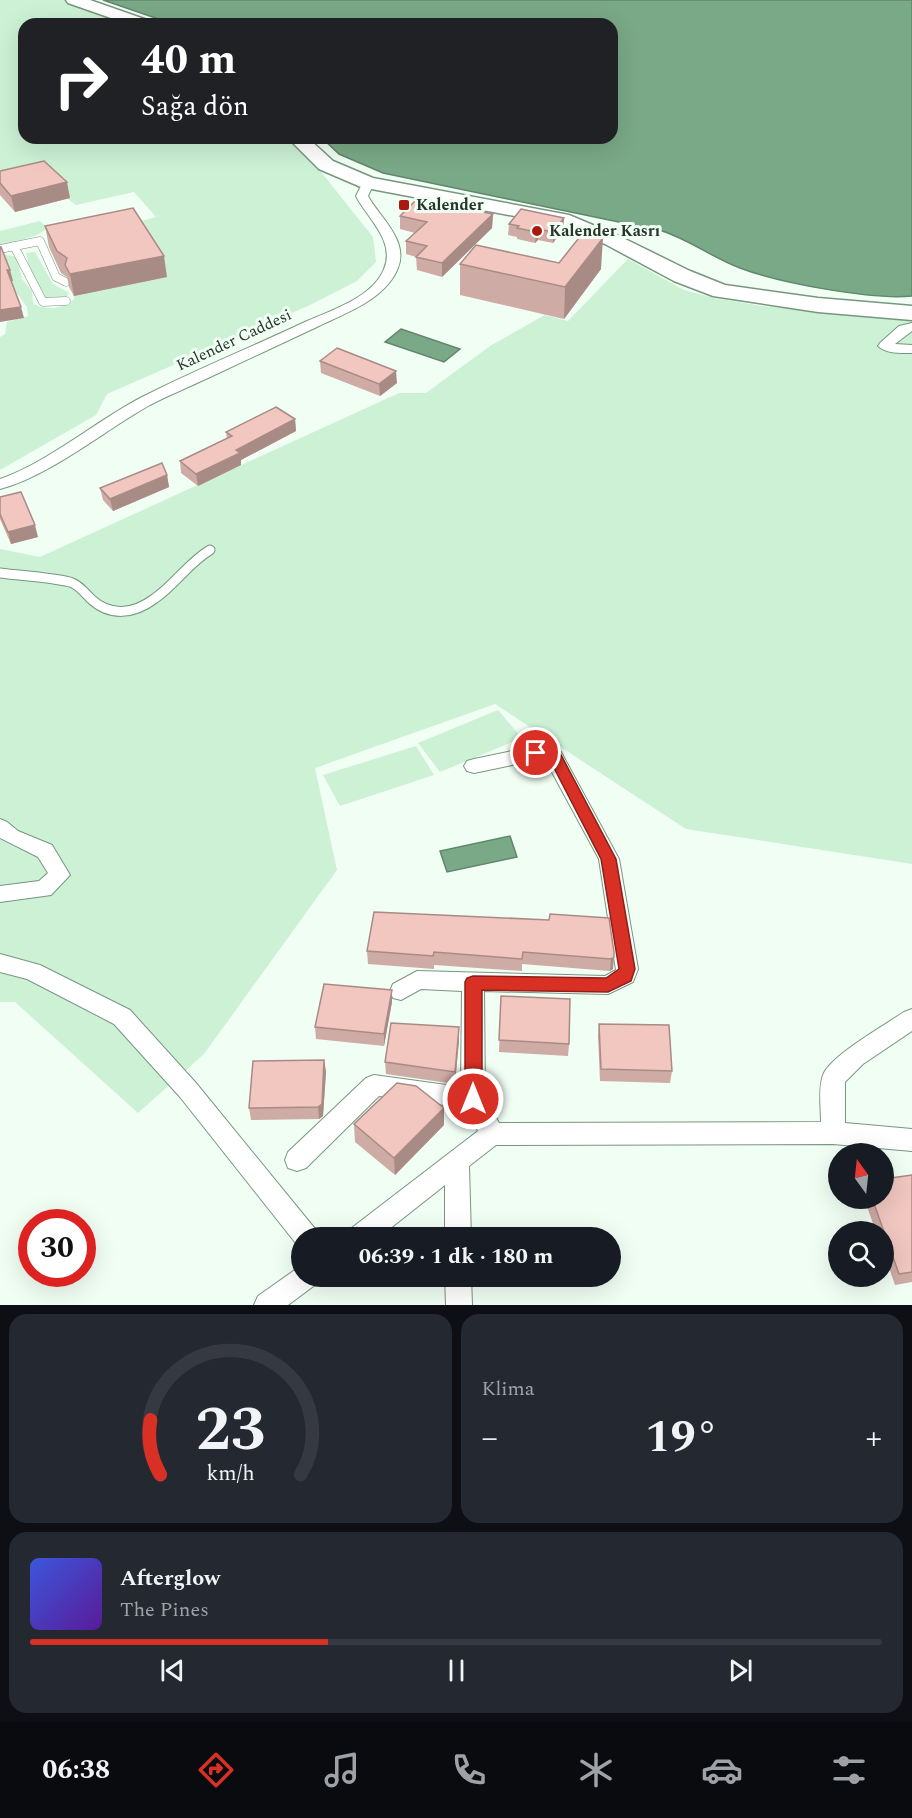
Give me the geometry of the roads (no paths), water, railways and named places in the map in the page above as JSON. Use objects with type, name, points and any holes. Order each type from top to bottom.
[{"type":"main road","points":[[74,0],[126,18]]},
{"type":"main road","points":[[303,144],[326,165],[368,183],[562,219],[612,240],[682,276],[720,291],[818,305],[912,314]]},
{"type":"street","name":"Kalender Caddesi","points":[[0,484],[15,479],[42,464],[146,401],[346,308],[374,291],[386,280],[394,256],[386,232],[362,196],[368,183]]},
{"type":"street","points":[[912,327],[904,329],[885,346],[912,350]]},
{"type":"street","points":[[400,991],[417,980],[608,985],[625,976],[627,969],[609,859],[554,757],[536,753],[474,766]]},
{"type":"street","points":[[0,827],[11,836],[45,851],[60,875],[44,889],[0,894]]},
{"type":"street","points":[[0,963],[32,971],[122,1017],[188,1090],[298,1227]]},
{"type":"street","points":[[473,982],[473,1099],[492,1134]]},
{"type":"street","points":[[832,1133],[833,1078],[855,1057],[912,1019]]},
{"type":"street","points":[[297,1160],[374,1085],[473,1099]]},
{"type":"street","points":[[372,1227],[492,1134],[832,1133],[912,1140]]},
{"type":"street","points":[[457,1162],[458,1227]]},
{"type":"street","points":[[267,1305],[291,1287]]},
{"type":"street","points":[[459,1287],[459,1305]]},
{"type":"lane","points":[[0,249],[40,241],[56,277],[66,282]]},
{"type":"lane","points":[[14,246],[43,302],[66,301]]},
{"type":"lane","points":[[0,573],[72,582],[80,586],[99,606],[108,611],[120,612],[153,602],[166,592],[193,559],[210,549]]},
{"type":"place","name":"Kalender","points":[[404,205]]},
{"type":"place","name":"Kalender Kasrı","points":[[537,231]]}]
